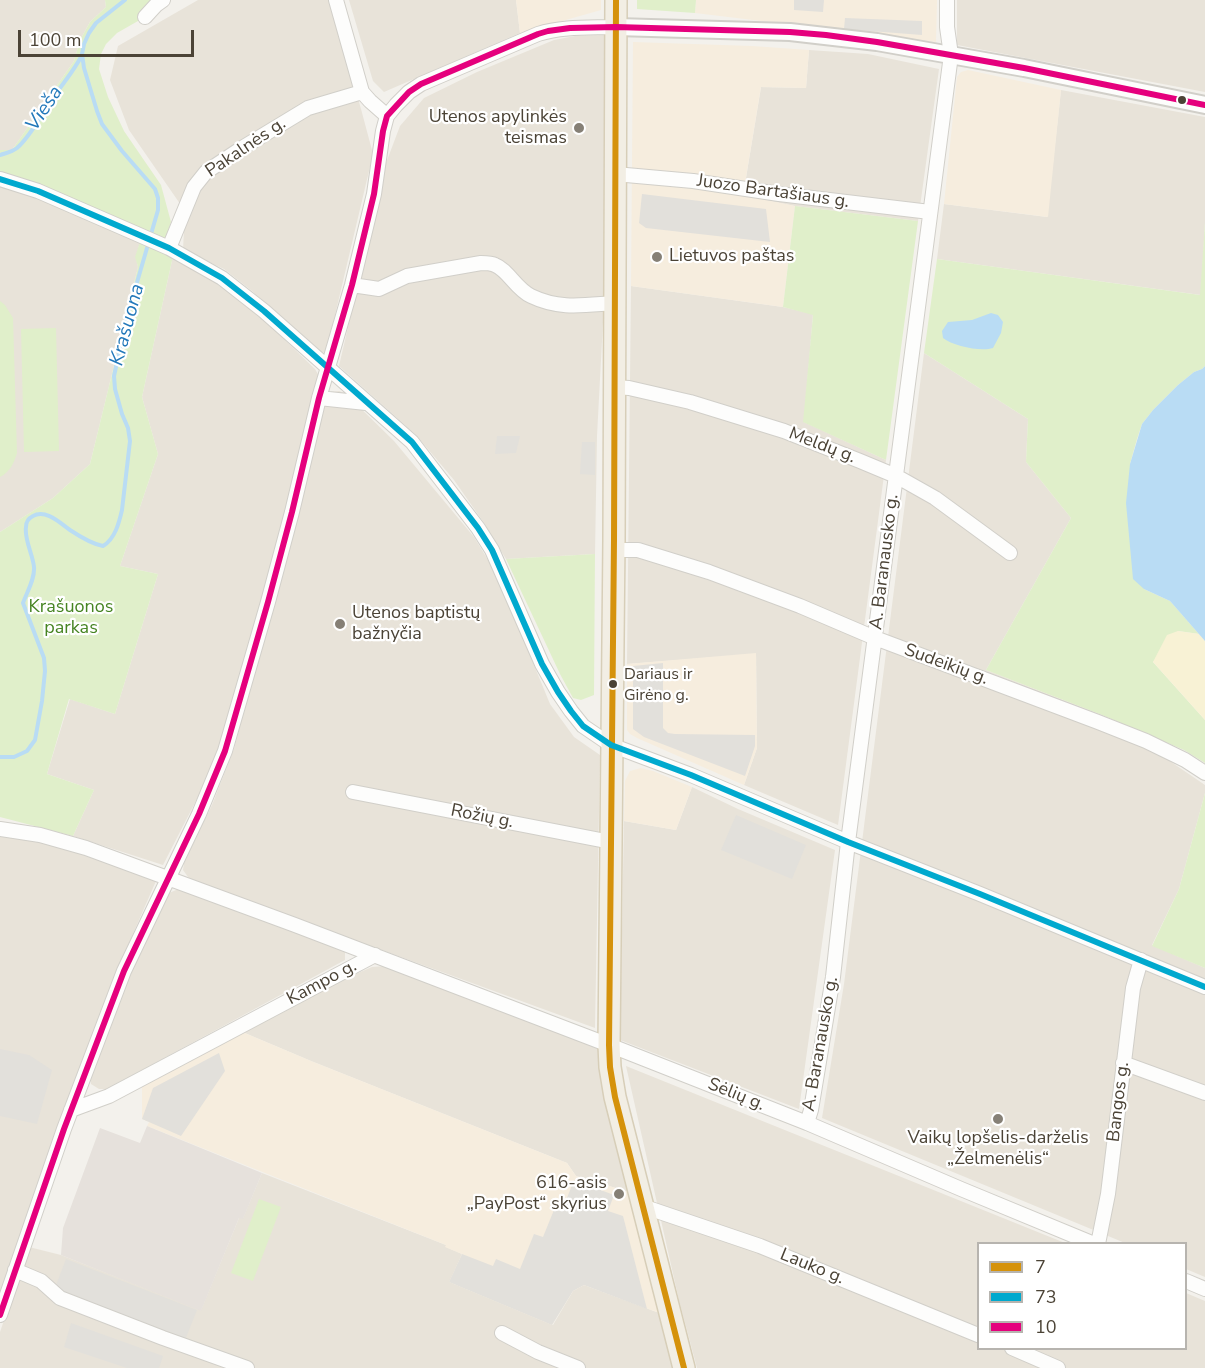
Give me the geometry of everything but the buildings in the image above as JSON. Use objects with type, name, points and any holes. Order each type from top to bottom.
[{"type":"main road","points":[[616,0],[610,1067],[615,1097],[684,1368]]},
{"type":"street","points":[[145,17],[164,0]]},
{"type":"street","points":[[336,0],[362,92],[387,116]]},
{"type":"street","name":"A. Baranausko g.","points":[[807,1123],[833,977],[848,842],[951,55],[947,27],[947,0]]},
{"type":"street","points":[[0,1315],[64,1129],[124,971],[199,814],[235,720],[292,512],[319,398],[352,285],[374,194],[382,131],[387,116],[409,92],[421,84],[538,34],[570,28],[616,27],[790,32],[877,42],[1205,105]]},
{"type":"street","name":"Pakalnės g.","points":[[164,246],[194,187],[206,172],[308,108],[362,92]]},
{"type":"street","name":"Juozo Bartašiaus g.","points":[[615,174],[693,181],[930,212]]},
{"type":"street","points":[[0,179],[38,191],[142,236],[222,278],[264,311],[412,442],[478,528],[492,550],[542,664],[558,692],[583,726],[611,745],[701,779],[848,842],[1205,987]]},
{"type":"street","points":[[352,285],[379,289],[407,276],[488,263],[501,268],[522,291],[553,304],[564,306],[615,303]]},
{"type":"street","name":"Meldų g.","points":[[614,387],[629,388],[690,402],[773,428],[896,476],[935,498],[1010,553]]},
{"type":"street","points":[[319,398],[366,403]]},
{"type":"street","name":"Sudeikių g.","points":[[614,550],[638,550],[709,572],[800,606],[875,638],[1137,737],[1205,772]]},
{"type":"street","name":"Rožių g.","points":[[353,792],[611,842]]},
{"type":"street","name":"Kampo g.","points":[[0,829],[39,835],[86,848],[375,955]]},
{"type":"street","name":"Kampo g.","points":[[71,1110],[109,1096],[375,955]]},
{"type":"street","name":"Sėlių g.","points":[[375,955],[807,1123],[967,1192],[1091,1242]]},
{"type":"street","name":"Bangos g.","points":[[1096,1242],[1108,1194],[1133,988],[1141,960]]},
{"type":"street","points":[[1123,1063],[1205,1093]]},
{"type":"street","name":"Lauko g.","points":[[642,1206],[760,1246],[977,1335]]},
{"type":"street","points":[[15,1270],[42,1281],[60,1298],[247,1368]]},
{"type":"street","points":[[1187,1282],[1205,1289]]},
{"type":"street","points":[[502,1333],[538,1352],[578,1368]]},
{"type":"street","points":[[1017,1350],[1058,1368]]},
{"type":"shaded area","points":[[0,0],[105,0],[106,7],[90,22],[80,40],[74,61],[12,150],[0,150]]},
{"type":"shaded area","points":[[198,0],[330,0],[373,154],[327,349],[323,353],[318,352],[252,291],[224,269],[183,250],[185,211],[129,130],[110,80],[118,46]]},
{"type":"shaded area","points":[[349,0],[516,0],[520,33],[384,92],[373,81]]},
{"type":"shaded area","points":[[516,0],[601,0],[601,10],[520,33]]},
{"type":"shaded area","points":[[696,0],[937,0],[936,42],[695,13]]},
{"type":"shaded area","points":[[794,0],[824,0],[823,12],[794,10]]},
{"type":"shaded area","points":[[957,0],[1205,0],[1205,92],[957,45]]},
{"type":"shaded area","points":[[845,18],[922,21],[922,35],[844,29]]},
{"type":"shaded area","points":[[604,35],[604,303],[597,436],[595,554],[506,559],[454,480],[416,435],[339,366],[386,163],[400,126],[424,98],[477,72],[554,40],[575,36]]},
{"type":"shaded area","points":[[633,42],[809,50],[806,88],[761,87],[743,195],[795,206],[783,307],[631,286]]},
{"type":"shaded area","points":[[809,50],[868,54],[939,69],[918,221],[795,206],[743,196],[761,87],[806,88]]},
{"type":"shaded area","points":[[968,70],[1061,90],[1048,217],[944,204],[957,77],[961,72]]},
{"type":"shaded area","points":[[1061,90],[1205,117],[1205,222],[1201,295],[937,259],[944,204],[1047,217]]},
{"type":"shaded area","points":[[0,183],[17,188],[140,242],[136,257],[138,267],[90,464],[53,498],[0,532]]},
{"type":"shaded area","points":[[642,194],[766,209],[770,242],[646,228],[639,223]]},
{"type":"shaded area","points":[[173,256],[233,290],[315,369],[319,376],[282,530],[219,756],[163,865],[73,836],[94,790],[47,774],[70,699],[115,714],[158,574],[120,566],[158,454],[142,397]]},
{"type":"shaded area","points":[[631,286],[783,307],[813,314],[804,422],[886,460],[838,825],[744,785],[757,748],[756,654],[627,664]]},
{"type":"shaded area","points":[[924,353],[1028,419],[1026,462],[1071,518],[986,670],[1102,715],[1205,785],[1205,793],[1179,889],[1152,945],[1205,968],[1205,1277],[1187,1269],[1187,1242],[1123,1242],[822,1118],[844,984]]},
{"type":"shaded area","points":[[339,391],[345,393],[394,441],[474,537],[497,575],[550,704],[574,737],[600,755],[595,1028],[196,882],[183,870],[234,749],[327,396]]},
{"type":"shaded area","points":[[497,436],[520,436],[516,453],[495,454]]},
{"type":"shaded area","points":[[582,442],[595,442],[595,475],[580,474]]},
{"type":"shaded area","points":[[756,653],[757,748],[744,785],[637,738],[627,730],[627,664]]},
{"type":"shaded area","points":[[663,663],[663,728],[668,733],[675,734],[755,735],[755,746],[745,776],[644,737],[633,729],[633,666]]},
{"type":"shaded area","points":[[641,768],[692,787],[676,830],[624,821],[625,781],[630,771]]},
{"type":"shaded area","points":[[692,787],[835,850],[799,1109],[620,1040],[624,821],[676,830]]},
{"type":"shaded area","points":[[736,815],[806,845],[792,879],[721,850]]},
{"type":"shaded area","points":[[0,836],[31,839],[78,851],[156,881],[129,943],[0,1303]]},
{"type":"shaded area","points":[[181,888],[345,948],[345,960],[107,1089],[99,1089],[91,1084],[90,1077],[127,978],[169,893]]},
{"type":"shaded area","points":[[385,966],[599,1047],[629,1192],[576,1176],[567,1163],[240,1031],[358,973],[372,967]]},
{"type":"shaded area","points":[[240,1031],[567,1163],[576,1176],[629,1192],[662,1314],[584,1285],[573,1291],[552,1325],[449,1282],[462,1254],[445,1247],[446,1245],[147,1126],[149,1122],[142,1119],[142,1085]]},
{"type":"shaded area","points":[[0,1049],[29,1055],[52,1070],[37,1124],[0,1116]]},
{"type":"shaded area","points":[[219,1053],[225,1071],[181,1136],[142,1119],[153,1088]]},
{"type":"shaded area","points":[[626,1066],[1063,1242],[977,1242],[977,1350],[1187,1350],[1187,1293],[1205,1301],[1205,1368],[697,1368],[679,1300]]},
{"type":"shaded area","points":[[147,1126],[262,1173],[243,1219],[239,1218],[201,1311],[61,1255],[63,1228],[100,1128],[140,1143]]},
{"type":"shaded area","points":[[262,1173],[446,1245],[462,1254],[450,1282],[553,1325],[573,1291],[584,1285],[662,1314],[675,1368],[0,1368],[0,1332],[29,1247],[61,1255],[201,1310],[239,1218],[243,1218]]},
{"type":"shaded area","points":[[574,1180],[614,1195],[608,1211],[623,1216],[647,1309],[584,1285],[573,1291],[552,1325],[449,1282],[462,1254],[493,1266],[496,1259],[520,1269],[534,1234],[543,1237],[556,1205],[563,1208]]},
{"type":"shaded area","points":[[66,1259],[197,1310],[181,1350],[51,1298]]},
{"type":"shaded area","points":[[71,1323],[163,1356],[159,1368],[127,1368],[64,1347]]},
{"type":"green space","points":[[105,0],[163,0],[145,17],[117,33],[106,44],[101,54],[99,69],[108,97],[124,131],[161,185],[171,222],[165,240],[0,175],[0,150],[12,150],[74,61],[80,40],[90,22],[106,7]]},
{"type":"green space","points":[[637,0],[696,0],[695,13],[637,9]]},
{"type":"green space","points":[[795,206],[918,221],[886,460],[803,422],[813,315],[783,307]]},
{"type":"green space","points":[[1205,222],[1205,366],[1178,385],[1142,424],[1130,464],[1144,589],[1170,601],[1199,634],[1178,631],[1153,662],[1205,720],[1205,763],[1184,750],[1102,715],[986,670],[1071,518],[1026,462],[1028,419],[924,353],[937,259],[1200,295]]},
{"type":"green space","name":"Krašuonos parkas","points":[[140,242],[173,256],[142,397],[158,454],[120,566],[158,574],[115,714],[69,699],[47,774],[94,790],[73,836],[0,817],[0,532],[53,498],[90,464],[138,267],[135,257]]},
{"type":"green space","points":[[0,301],[13,318],[17,453],[11,467],[0,477]]},
{"type":"green space","points":[[56,328],[59,451],[24,452],[21,329]]},
{"type":"green space","points":[[595,554],[594,695],[581,700],[573,698],[560,674],[506,559]]},
{"type":"green space","points":[[1205,793],[1205,968],[1152,946],[1179,889]]},
{"type":"green space","points":[[259,1199],[281,1207],[253,1281],[231,1273]]},
{"type":"sand","points":[[1178,631],[1199,634],[1205,641],[1205,720],[1153,662],[1167,635]]},
{"type":"water","points":[[991,313],[998,315],[1003,322],[1001,333],[993,348],[967,348],[943,338],[942,331],[948,322],[972,320]]},
{"type":"water","points":[[1205,366],[1205,641],[1170,601],[1144,589],[1133,579],[1126,503],[1130,464],[1142,424],[1178,385]]},
{"type":"waterway","name":"Krašuona","points":[[0,757],[14,757],[27,751],[35,740],[42,701],[44,658],[23,603],[34,572],[26,537],[27,522],[32,517],[43,514],[94,544],[103,546],[113,535],[122,510],[130,441],[115,389],[114,376],[127,317],[158,210],[158,198],[155,189],[102,124],[84,68],[82,54],[84,44],[96,23],[125,0]]},
{"type":"waterway","name":"Vieša","points":[[0,155],[15,149],[27,137],[82,55]]},
{"type":"transit line","name":"7","points":[[616,0],[610,1067],[615,1097],[684,1368]]},
{"type":"transit line","name":"10","points":[[0,1315],[64,1129],[124,971],[199,814],[225,751],[268,602],[319,398],[352,285],[374,194],[387,116],[409,92],[421,84],[538,34],[570,28],[616,27],[826,35],[1024,68],[1205,105]]},
{"type":"transit line","name":"73","points":[[0,179],[38,191],[169,248],[222,278],[264,311],[412,442],[478,528],[492,550],[542,664],[558,692],[583,726],[611,745],[691,775],[848,842],[1205,987]]},
{"type":"place","name":"Utenos apylinkės teismas","points":[[579,128]]},
{"type":"place","name":"Lietuvos paštas","points":[[657,257]]},
{"type":"place","name":"Utenos baptistų bažnyčia","points":[[340,624]]},
{"type":"place","name":"Dariaus ir Girėno g.","points":[[613,684]]},
{"type":"place","name":"Vaikų lopšelis-darželis „Želmenėlis“","points":[[998,1119]]},
{"type":"place","name":"616-asis „PayPost“ skyrius","points":[[619,1194]]}]
